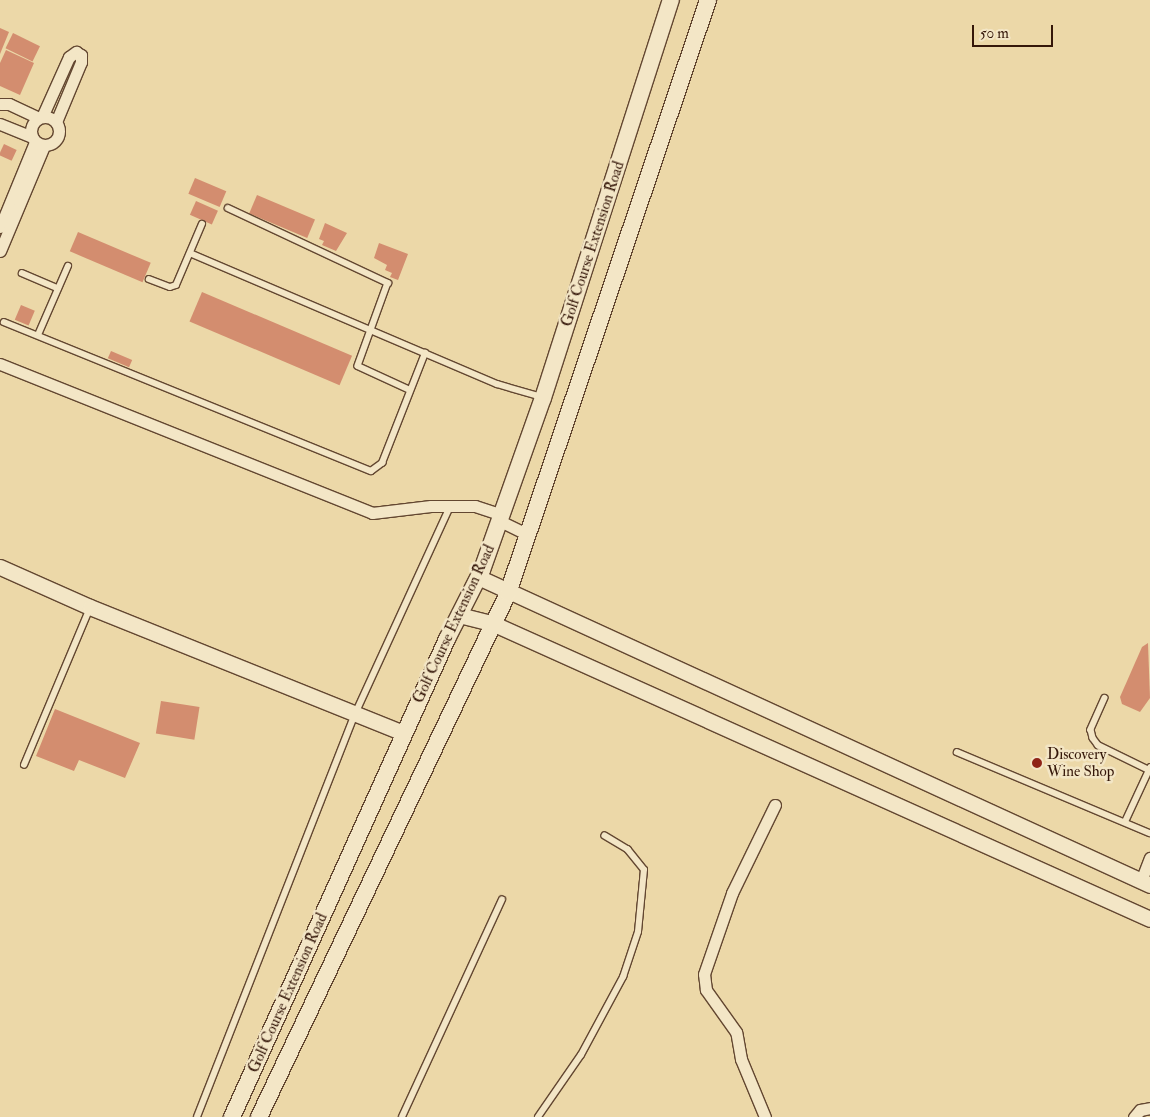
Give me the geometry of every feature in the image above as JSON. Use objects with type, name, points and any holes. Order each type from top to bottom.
[{"type":"main road","points":[[259,1117],[508,593],[708,0]]},
{"type":"main road","name":"Golf Course Extension Road","points":[[232,1117],[404,733],[478,577],[501,518],[544,398],[667,1]]},
{"type":"street","points":[[0,124],[37,142],[53,143],[59,136],[56,122],[81,62],[81,55],[76,52],[69,56],[41,118],[33,124],[37,142],[0,251]]},
{"type":"street","points":[[0,104],[9,104],[41,118],[56,122]]},
{"type":"street","points":[[0,227],[37,142]]},
{"type":"street","points":[[0,364],[372,513],[430,506],[475,506],[501,518],[529,535]]},
{"type":"street","points":[[0,567],[90,607],[356,712],[404,733]]},
{"type":"street","points":[[478,577],[508,593],[1146,883],[1150,858]]},
{"type":"street","points":[[459,616],[494,624],[1150,919]]},
{"type":"street","points":[[765,1117],[741,1059],[736,1032],[706,990],[704,974],[732,893],[775,805]]},
{"type":"street","points":[[1134,1117],[1140,1110],[1150,1108]]},
{"type":"lane","points":[[228,208],[387,282],[387,289],[358,366],[410,390]]},
{"type":"lane","points":[[149,278],[170,287],[176,285],[202,224]]},
{"type":"lane","points":[[190,253],[497,384],[544,398]]},
{"type":"lane","points":[[38,335],[68,266]]},
{"type":"lane","points":[[22,273],[58,288]]},
{"type":"lane","points":[[4,322],[371,471],[382,463],[425,353]]},
{"type":"lane","points":[[196,1117],[356,712],[450,507]]},
{"type":"lane","points":[[24,765],[90,607]]},
{"type":"lane","points":[[1105,698],[1091,730],[1093,738],[1098,745],[1149,769],[1125,822]]},
{"type":"lane","points":[[957,752],[1150,833]]},
{"type":"lane","points":[[538,1117],[581,1055],[623,976],[638,932],[644,870],[628,850],[605,836]]},
{"type":"lane","points":[[402,1117],[502,900]]},
{"type":"building","points":[[0,28],[9,32],[0,54]]},
{"type":"building","points":[[13,33],[40,46],[33,61],[6,48]]},
{"type":"building","points":[[6,50],[34,63],[20,95],[0,86],[0,63]]},
{"type":"building","points":[[4,144],[17,150],[12,161],[0,155]]},
{"type":"building","points":[[195,178],[226,191],[220,207],[188,194]]},
{"type":"building","points":[[257,195],[315,220],[307,238],[249,213]]},
{"type":"building","points":[[196,201],[218,211],[212,224],[190,215]]},
{"type":"building","points":[[325,223],[347,233],[336,251],[322,245],[324,241],[319,239]]},
{"type":"building","points":[[78,232],[151,263],[143,282],[70,251]]},
{"type":"building","points":[[379,243],[408,254],[398,280],[390,277],[392,273],[385,270],[387,265],[374,258]]},
{"type":"building","points":[[202,292],[352,356],[340,385],[189,321]]},
{"type":"building","points":[[21,305],[35,311],[29,326],[15,320]]},
{"type":"building","points":[[111,351],[132,360],[129,367],[108,358]]},
{"type":"building","points":[[1148,643],[1150,698],[1140,712],[1122,704],[1120,697],[1142,647]]},
{"type":"building","points":[[161,701],[200,707],[194,740],[156,734]]},
{"type":"building","points":[[55,709],[140,743],[125,778],[79,760],[74,771],[36,756]]},
{"type":"place","name":"Discovery Wine Shop","points":[[1037,763]]}]
